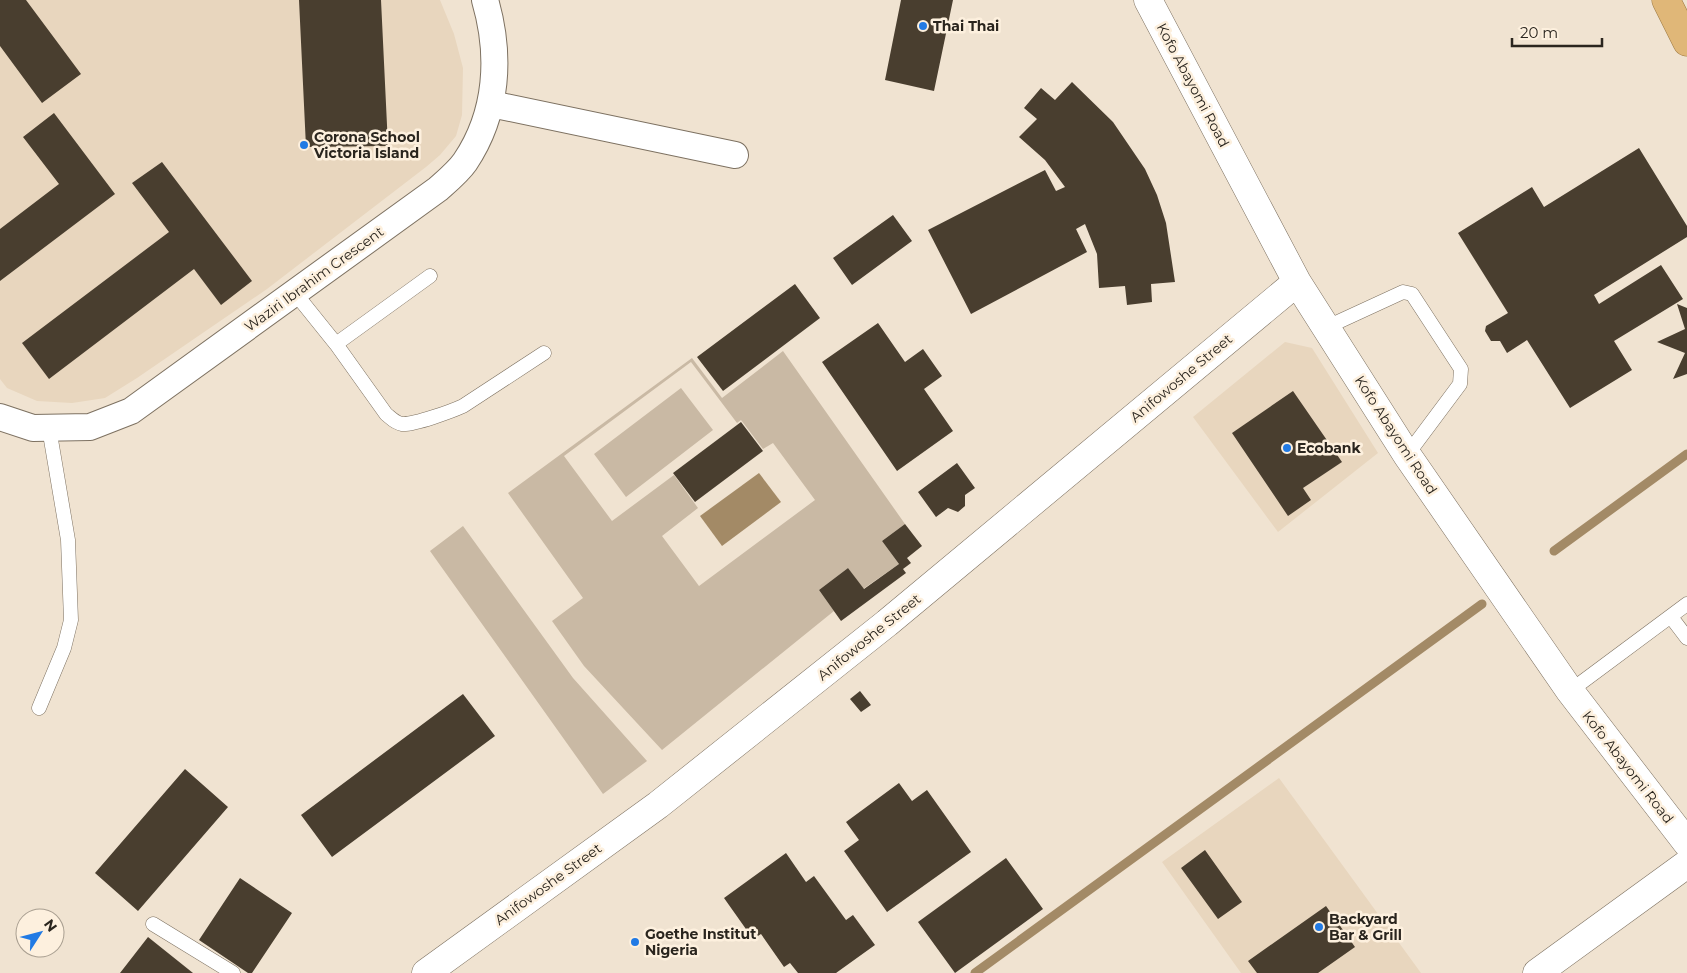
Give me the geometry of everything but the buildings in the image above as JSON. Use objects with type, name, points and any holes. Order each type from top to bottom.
[{"type":"highway","points":[[1666,0],[1687,42]]},
{"type":"street","name":"Waziri Ibrahim Crescent","points":[[0,417],[33,428],[90,427],[131,411],[438,189],[464,164],[480,137],[491,104],[496,70],[484,0]]},
{"type":"street","name":"Kofo Abayomi Road","points":[[1148,0],[1297,282],[1407,455],[1570,691],[1687,843]]},
{"type":"street","points":[[491,104],[735,155]]},
{"type":"street","name":"Anifowoshe Street","points":[[426,973],[658,805],[887,623],[1297,282]]},
{"type":"street","points":[[1537,973],[1687,864]]},
{"type":"lane","points":[[336,344],[430,276]]},
{"type":"lane","points":[[1327,327],[1403,292],[1412,294],[1461,369],[1460,384],[1407,455]]},
{"type":"lane","points":[[295,293],[394,422],[404,424],[464,406],[544,354]]},
{"type":"lane","points":[[39,708],[64,648],[71,620],[68,540],[49,428]]},
{"type":"lane","points":[[1570,691],[1687,604]]},
{"type":"lane","points":[[1671,616],[1687,638]]},
{"type":"lane","points":[[153,924],[233,973]]},
{"type":"shaded area","points":[[0,0],[440,0],[454,34],[463,68],[462,115],[456,136],[440,155],[426,167],[267,289],[137,378],[105,398],[72,403],[37,401],[7,388],[0,379]]},
{"type":"shaded area","points":[[1285,342],[1312,348],[1378,453],[1278,532],[1193,417]]},
{"type":"shaded area","points":[[783,351],[905,524],[882,541],[899,564],[863,589],[848,568],[819,590],[834,611],[662,750],[584,666],[552,621],[583,598],[508,493],[692,358],[722,398]],"holes":[[[691,362],[737,423],[741,420],[763,449],[773,443],[815,500],[699,586],[662,536],[698,508],[674,475],[612,521],[564,456]]]},
{"type":"shaded area","points":[[681,388],[713,430],[626,497],[594,454]]},
{"type":"shaded area","points":[[759,473],[781,502],[722,546],[700,516]]},
{"type":"shaded area","points":[[463,526],[573,678],[647,761],[603,794],[430,551]]},
{"type":"shaded area","points":[[1279,778],[1421,973],[1241,973],[1162,862]]},
{"type":"waterway","points":[[1554,551],[1687,454]]},
{"type":"waterway","points":[[975,973],[1482,604]]},
{"type":"place","name":"Thai Thai","points":[[923,26]]},
{"type":"place","name":"Corona School Victoria Island","points":[[304,145]]},
{"type":"place","name":"Ecobank","points":[[1287,448]]},
{"type":"place","name":"Backyard Bar & Grill","points":[[1319,927]]},
{"type":"place","name":"Goethe Institut Nigeria","points":[[635,942]]}]
